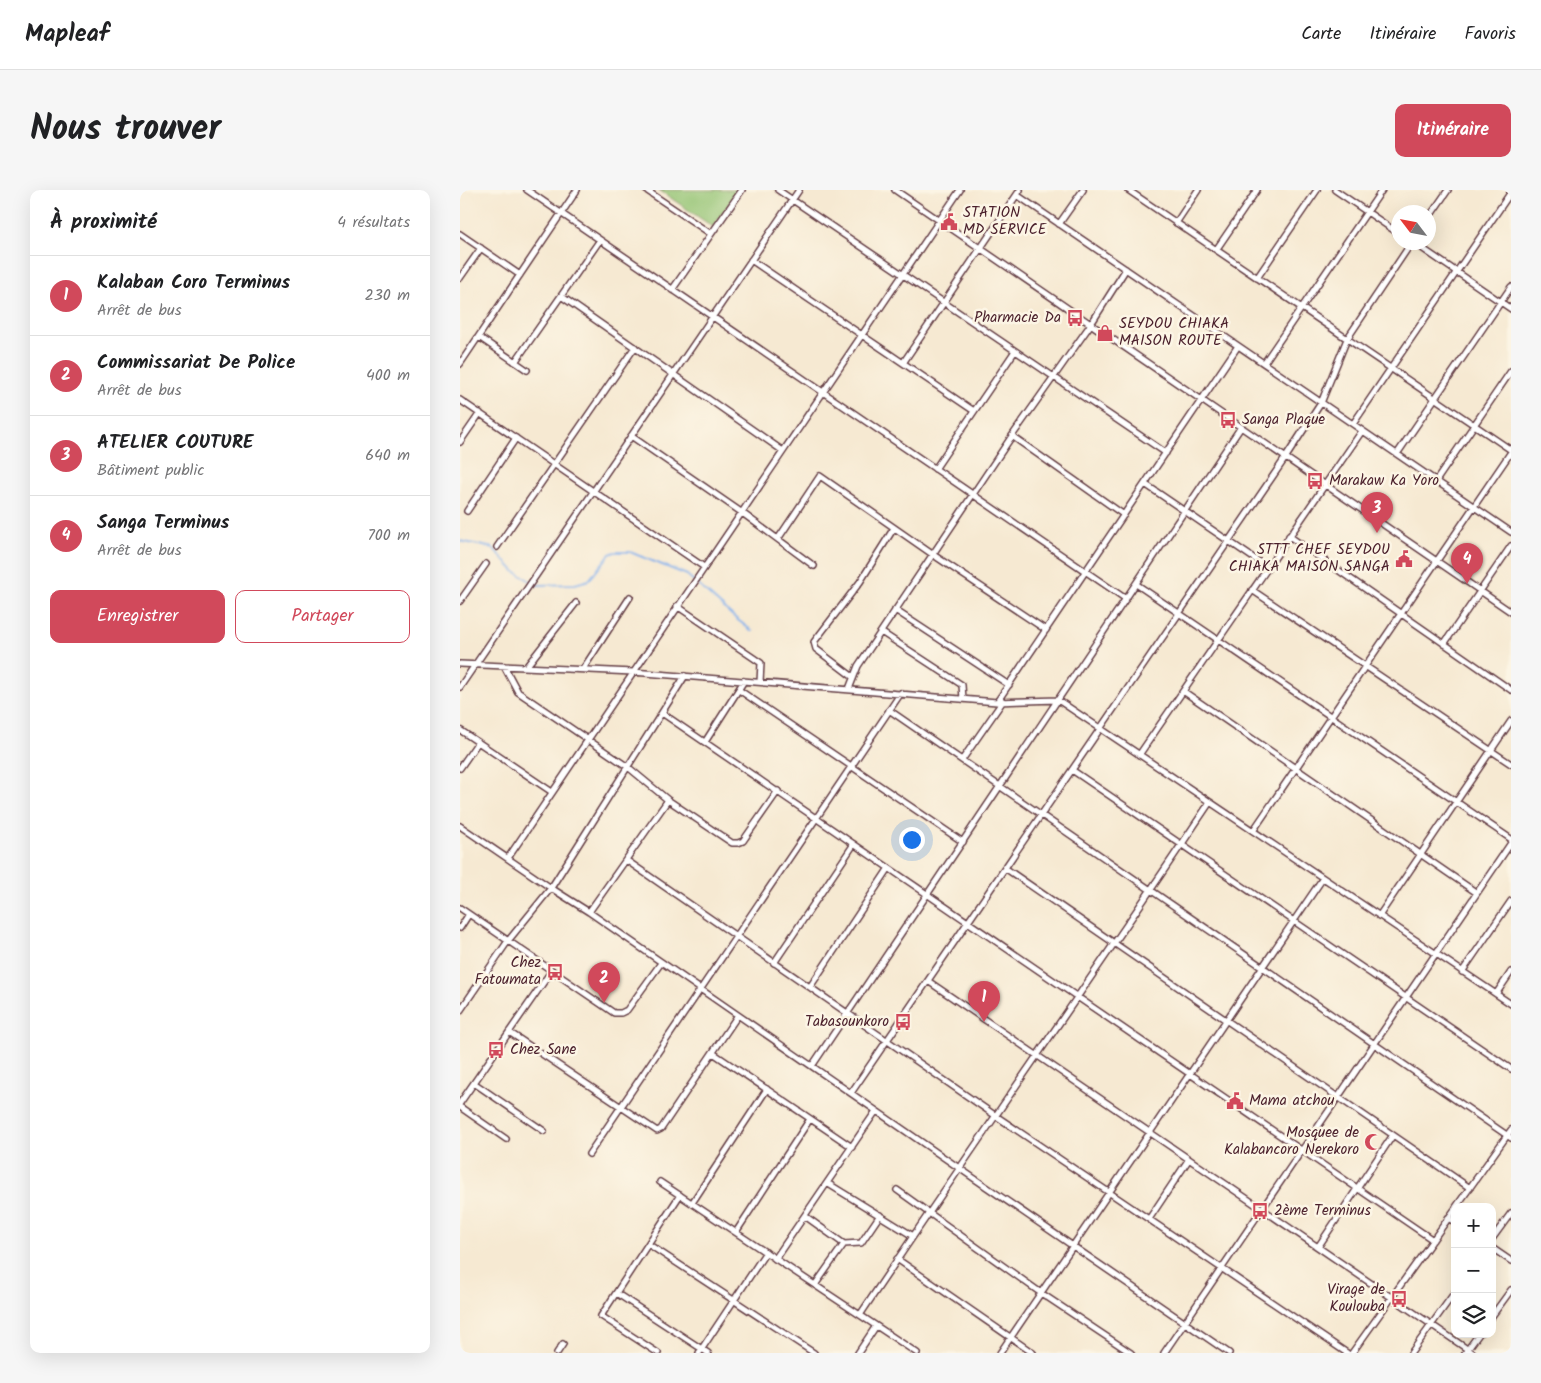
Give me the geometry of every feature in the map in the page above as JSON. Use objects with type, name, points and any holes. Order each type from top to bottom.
[{"type":"street","points":[[527,190],[1126,599]]},
{"type":"street","points":[[460,364],[577,190]]},
{"type":"street","points":[[646,190],[711,234]]},
{"type":"street","points":[[672,290],[742,190]]},
{"type":"street","points":[[778,190],[1166,453]]},
{"type":"street","points":[[460,686],[799,190]]},
{"type":"street","points":[[895,190],[904,192],[980,248],[1511,612]]},
{"type":"street","points":[[508,858],[960,190]]},
{"type":"street","points":[[1059,224],[1083,190]]},
{"type":"street","points":[[1128,190],[1137,192],[1176,223],[1511,451],[1253,831]]},
{"type":"street","points":[[1176,223],[1198,190]]},
{"type":"street","points":[[1216,250],[1257,190]]},
{"type":"street","points":[[1257,278],[1317,190]]},
{"type":"street","points":[[1335,190],[1391,228]]},
{"type":"street","points":[[1264,363],[1382,190]]},
{"type":"street","points":[[1436,207],[1448,190]]},
{"type":"street","points":[[903,363],[1018,192],[1059,224],[1511,532]]},
{"type":"street","points":[[1353,424],[1511,192]]},
{"type":"street","points":[[460,234],[520,276]]},
{"type":"street","points":[[515,362],[600,240]]},
{"type":"street","points":[[460,278],[481,248]]},
{"type":"street","points":[[851,1093],[1286,457],[1321,403],[1347,339],[1408,250]]},
{"type":"street","points":[[1425,250],[1511,309]]},
{"type":"street","points":[[751,260],[974,411]]},
{"type":"street","points":[[849,689],[858,666],[880,632],[1126,269]]},
{"type":"street","points":[[1397,454],[1511,287]]},
{"type":"street","points":[[561,296],[783,450]]},
{"type":"street","points":[[479,337],[527,370]]},
{"type":"street","points":[[962,760],[1000,702],[1009,684],[1238,346]]},
{"type":"street","points":[[498,547],[635,347]]},
{"type":"street","points":[[935,469],[1015,350]]},
{"type":"street","points":[[1436,481],[1511,371]]},
{"type":"street","points":[[460,400],[704,566]]},
{"type":"street","points":[[460,442],[480,413]]},
{"type":"street","points":[[812,1066],[1241,427]]},
{"type":"street","points":[[1139,755],[1362,431]]},
{"type":"street","points":[[631,436],[741,512],[814,566]]},
{"type":"street","points":[[1012,436],[1124,515]]},
{"type":"street","points":[[467,511],[516,438]]},
{"type":"street","points":[[778,539],[820,476],[1046,630]]},
{"type":"street","points":[[1145,484],[1268,568]]},
{"type":"street","points":[[853,677],[816,650],[814,642],[860,582],[894,528]]},
{"type":"street","points":[[1289,536],[1511,690]]},
{"type":"street","points":[[1444,644],[1511,546]]},
{"type":"street","points":[[460,601],[486,564]]},
{"type":"street","points":[[1136,584],[1511,839]]},
{"type":"street","points":[[1252,590],[1511,764]]},
{"type":"street","points":[[584,670],[630,597]]},
{"type":"street","points":[[526,667],[576,603]]},
{"type":"street","points":[[677,606],[761,663],[760,682]]},
{"type":"street","points":[[895,610],[1009,684]]},
{"type":"street","points":[[880,632],[962,685],[963,699]]},
{"type":"street","points":[[460,664],[633,672],[1000,702],[1058,700],[1511,1004]]},
{"type":"street","points":[[504,666],[518,692],[628,767],[668,800],[732,844],[743,841],[778,791]]},
{"type":"street","points":[[460,1011],[508,941],[551,888],[686,676]]},
{"type":"street","points":[[705,742],[744,681]]},
{"type":"street","points":[[740,690],[963,842]]},
{"type":"street","points":[[1183,691],[1477,893]]},
{"type":"street","points":[[590,1154],[901,693]]},
{"type":"street","points":[[889,710],[1509,1137]]},
{"type":"street","points":[[662,713],[1433,1240]]},
{"type":"street","points":[[1379,916],[1511,721]]},
{"type":"street","points":[[460,730],[552,792]]},
{"type":"street","points":[[460,768],[478,742]]},
{"type":"street","points":[[1072,770],[1511,1069]]},
{"type":"street","points":[[589,912],[668,800]]},
{"type":"street","points":[[860,1315],[959,1168],[1115,944],[1210,802]]},
{"type":"street","points":[[460,826],[589,912],[1229,1353]]},
{"type":"street","points":[[1164,1353],[1477,893],[1509,850],[1511,843]]},
{"type":"street","points":[[774,963],[854,844]]},
{"type":"street","points":[[626,860],[996,1116],[1347,1353]]},
{"type":"street","points":[[810,987],[889,868]]},
{"type":"street","points":[[1005,868],[1470,1188]]},
{"type":"street","points":[[1000,1353],[1323,878]]},
{"type":"street","points":[[1462,972],[1511,901]]},
{"type":"street","points":[[460,908],[614,1013],[621,1013],[627,1010],[661,963]]},
{"type":"street","points":[[460,928],[469,914]]},
{"type":"street","points":[[460,1103],[552,970]]},
{"type":"street","points":[[1496,994],[1511,972]]},
{"type":"street","points":[[928,981],[1392,1297],[1467,1351],[1474,1353]]},
{"type":"street","points":[[509,1032],[654,1129],[661,1129],[738,1015]]},
{"type":"street","points":[[714,1053],[852,1147]]},
{"type":"street","points":[[474,1083],[544,1130]]},
{"type":"street","points":[[692,1203],[767,1090]]},
{"type":"street","points":[[460,1107],[506,1139]]},
{"type":"street","points":[[775,1259],[876,1111]]},
{"type":"street","points":[[736,1232],[810,1119]]},
{"type":"street","points":[[1460,1203],[1509,1137],[1511,1130]]},
{"type":"street","points":[[1318,1247],[1393,1135]]},
{"type":"street","points":[[1149,1219],[1189,1159]]},
{"type":"street","points":[[660,1182],[917,1353]]},
{"type":"street","points":[[827,1183],[914,1236]]},
{"type":"street","points":[[898,1190],[1041,1293],[1131,1353]]},
{"type":"street","points":[[658,1353],[601,1316],[680,1196]]},
{"type":"street","points":[[1496,1234],[1511,1213]]},
{"type":"street","points":[[1352,1353],[1451,1214]]},
{"type":"street","points":[[805,1216],[844,1244],[861,1243],[880,1216]]},
{"type":"street","points":[[648,1244],[814,1353]]},
{"type":"street","points":[[815,1285],[844,1244]]},
{"type":"street","points":[[1496,1251],[1511,1261]]},
{"type":"street","points":[[700,1351],[766,1252]]},
{"type":"street","points":[[898,1259],[1033,1353]]},
{"type":"street","points":[[1496,1311],[1511,1290]]},
{"type":"street","points":[[616,1292],[700,1351],[708,1353]]},
{"type":"street","points":[[1411,1353],[1454,1293]]},
{"type":"street","points":[[858,1353],[876,1326]]},
{"type":"street","points":[[1467,1351],[1476,1338]]},
{"type":"street","points":[[557,1353],[563,1344]]},
{"type":"green space","points":[[659,190],[738,190],[713,227]]},
{"type":"waterway","points":[[460,541],[493,548],[514,571],[537,585],[575,584],[589,580],[610,554],[630,552],[687,575],[752,631]]},
{"type":"place","name":"STATION MD SERVICE","points":[[949,222]]},
{"type":"place","name":"Pharmacie Da","points":[[1075,318]]},
{"type":"place","name":"SEYDOU CHIAKA MAISON ROUTE","points":[[1105,333]]},
{"type":"place","name":"Sanga Plaque","points":[[1228,420]]},
{"type":"place","name":"Marakaw Ka Yoro","points":[[1315,481]]},
{"type":"place","name":"ATELIER COUTURE","points":[[1377,533]]},
{"type":"place","name":"STTT CHEF SEYDOU CHIAKA MAISON SANGA","points":[[1404,559]]},
{"type":"place","name":"Sanga Terminus","points":[[1467,584]]},
{"type":"place","name":"Chez Fatoumata","points":[[555,972]]},
{"type":"place","name":"Commissariat De Police","points":[[604,1003]]},
{"type":"place","name":"Tabasounkoro","points":[[903,1022]]},
{"type":"place","name":"Kalaban Coro Terminus","points":[[984,1022]]},
{"type":"place","name":"Chez Sane","points":[[496,1050]]},
{"type":"place","name":"Mama atchou","points":[[1235,1101]]},
{"type":"place","name":"Mosquee de Kalabancoro Nerekoro","points":[[1373,1142]]},
{"type":"place","name":"2ème Terminus","points":[[1260,1211]]},
{"type":"place","name":"Virage de Koulouba","points":[[1399,1299]]}]
